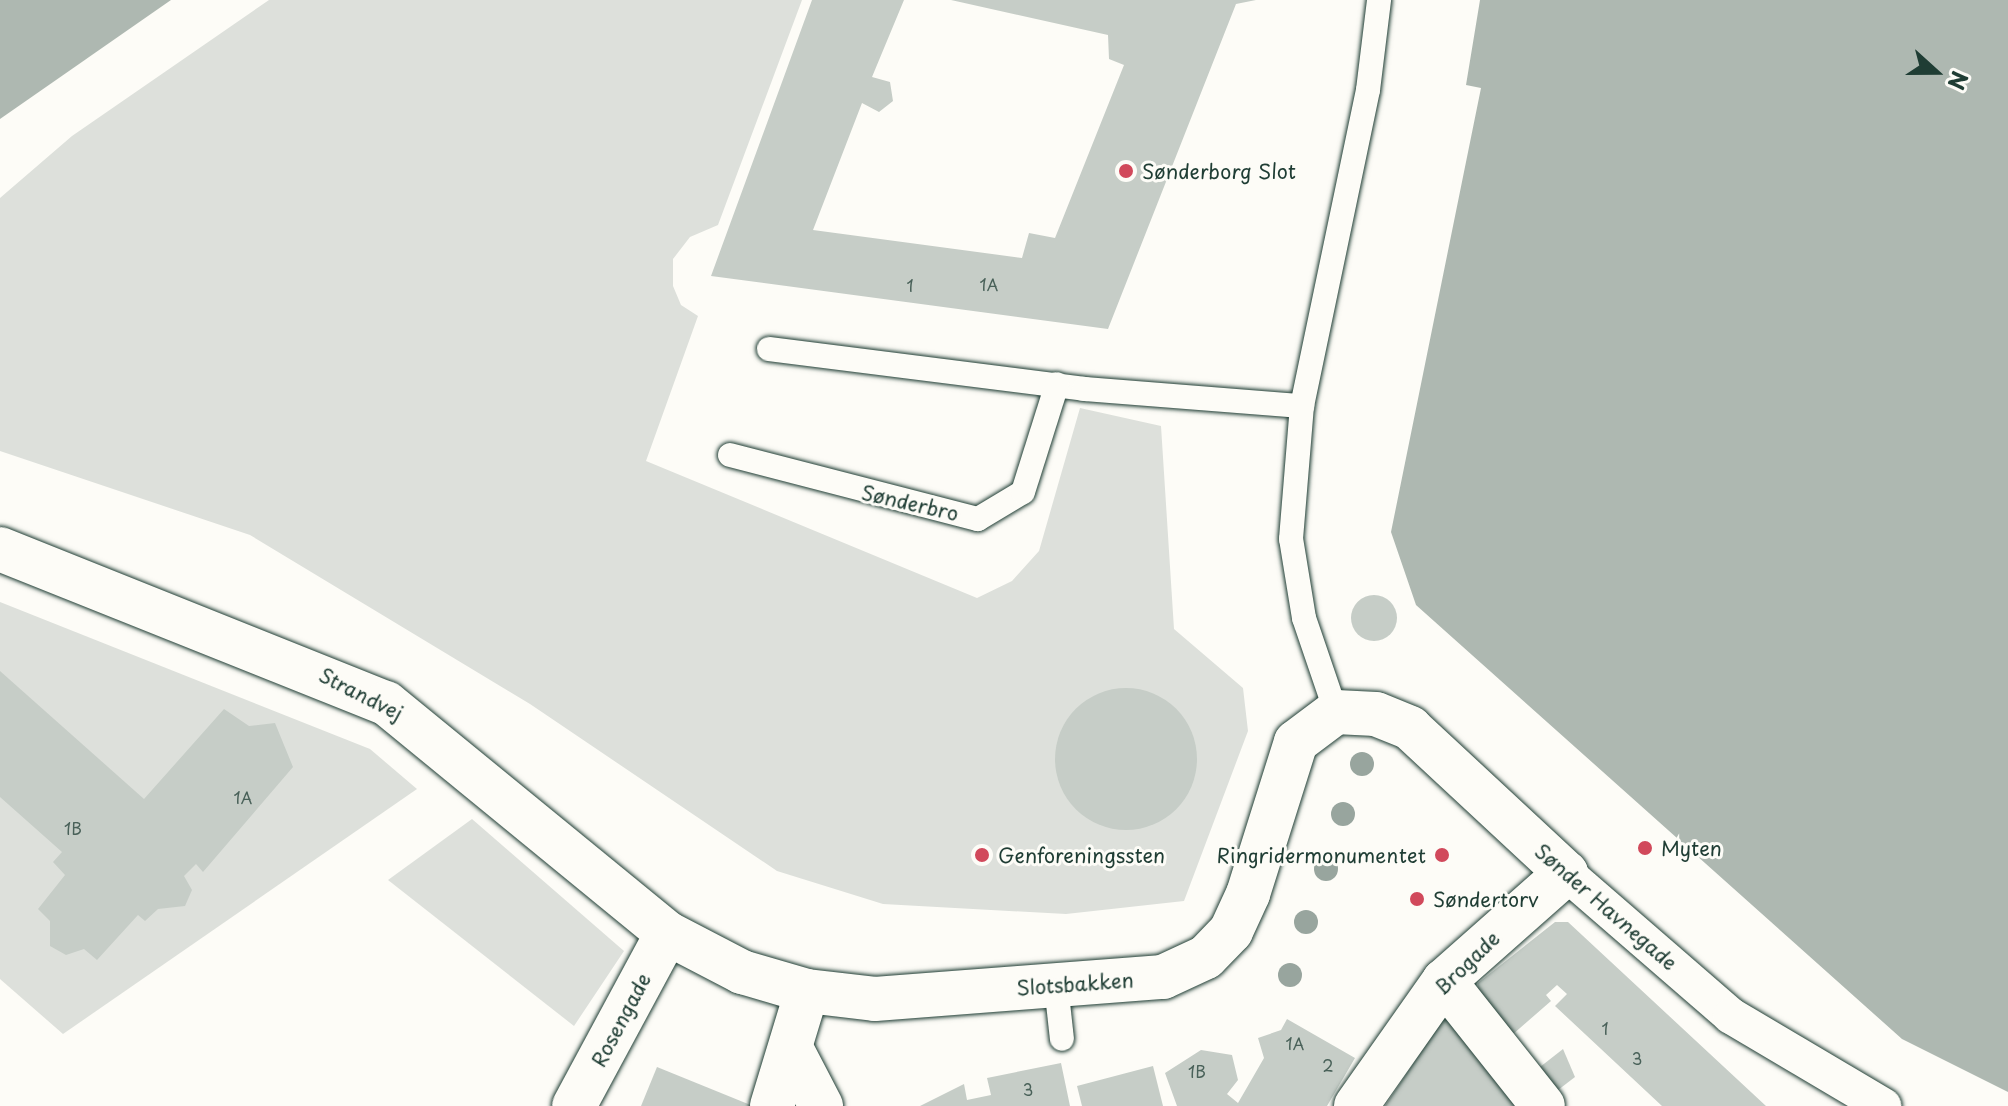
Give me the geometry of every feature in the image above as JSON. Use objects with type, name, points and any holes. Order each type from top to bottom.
[{"type":"street","name":"Strandvej","points":[[0,549],[174,613],[386,703],[667,933]]},
{"type":"street","name":"Sønder Havnegade","points":[[1336,712],[1376,714],[1410,728],[1566,873],[1731,1016],[1883,1106]]},
{"type":"street","name":"Slotsbakken","points":[[667,933],[742,972],[807,991],[875,999],[1163,977],[1206,957],[1231,931],[1248,894],[1296,742],[1336,712]]},
{"type":"street","name":"Brogade","points":[[1356,1106],[1444,981],[1566,873]]},
{"type":"street","name":"Rosengade","points":[[574,1106],[667,933]]},
{"type":"street","points":[[1444,981],[1543,1106]]},
{"type":"street","points":[[772,1106],[793,1052],[807,991]]},
{"type":"street","points":[[793,1052],[821,1106]]},
{"type":"lane","points":[[1336,712],[1304,618],[1291,539],[1302,406],[1368,90],[1379,0]]},
{"type":"lane","points":[[769,349],[1057,384],[1302,406]]},
{"type":"lane","name":"Sønderbro","points":[[730,455],[978,519],[1023,492],[1057,384]]},
{"type":"lane","points":[[1056,985],[1062,1039]]},
{"type":"shaded area","points":[[0,0],[171,0],[0,119]]},
{"type":"shaded area","points":[[269,0],[802,0],[718,225],[690,237],[673,259],[673,286],[681,305],[698,316],[646,461],[977,598],[1012,581],[1039,551],[1080,408],[1161,426],[1174,629],[1243,688],[1248,731],[1184,901],[1066,914],[883,904],[777,871],[530,704],[250,535],[0,451],[0,198],[72,136]]},
{"type":"shaded area","points":[[1480,0],[2008,0],[2008,1092],[1902,1039],[1416,605],[1391,532],[1481,88],[1466,85]]},
{"type":"shaded area","points":[[0,602],[370,749],[417,789],[63,1034],[0,979]]},
{"type":"shaded area","points":[[472,819],[624,951],[574,1026],[388,880]]},
{"type":"building","name":"Sønderborg Slot","points":[[812,0],[904,0],[872,77],[890,82],[893,101],[879,112],[862,103],[813,230],[1022,258],[1029,233],[1055,238],[1124,65],[1109,59],[1108,35],[951,0],[1256,0],[1236,4],[1108,329],[711,276]]},
{"type":"building","points":[[1374,595],[1390,602],[1397,618],[1390,634],[1374,641],[1358,634],[1351,618],[1358,602]]},
{"type":"building","points":[[0,671],[144,799],[224,709],[249,726],[275,723],[293,767],[203,872],[196,864],[184,876],[192,890],[185,906],[158,909],[145,921],[138,915],[97,960],[84,949],[66,955],[50,946],[50,921],[38,909],[65,875],[53,862],[62,852],[0,797]]},
{"type":"building","points":[[1126,688],[1153,694],[1176,709],[1191,732],[1197,759],[1191,786],[1176,809],[1153,824],[1126,830],[1099,824],[1076,809],[1061,786],[1055,759],[1061,732],[1076,709],[1099,694]]},
{"type":"building","points":[[1555,922],[1568,922],[1766,1106],[1662,1106],[1555,1006],[1567,994],[1557,985],[1546,995],[1551,1001],[1512,1035],[1477,994],[1478,983]]},
{"type":"building","points":[[1454,1018],[1522,1106],[1385,1106],[1443,1019]]},
{"type":"building","points":[[1287,1019],[1355,1058],[1327,1106],[1177,1106],[1165,1073],[1201,1050],[1232,1055],[1238,1080],[1227,1094],[1238,1103],[1264,1058],[1258,1038],[1281,1030]]},
{"type":"building","points":[[1563,1049],[1575,1077],[1558,1090],[1540,1067]]},
{"type":"building","points":[[1061,1063],[1070,1106],[920,1106],[964,1084],[967,1100],[991,1095],[987,1078]]},
{"type":"building","points":[[1153,1066],[1163,1106],[1082,1106],[1077,1086]]},
{"type":"building","points":[[657,1067],[753,1106],[641,1106]]},
{"type":"place","name":"Sønderborg Slot","points":[[1126,171]]},
{"type":"place","name":"Myten","points":[[1645,848]]},
{"type":"place","name":"Genforeningssten","points":[[982,855]]},
{"type":"place","name":"Ringridermonumentet","points":[[1442,855]]},
{"type":"place","name":"Søndertorv","points":[[1417,899]]}]
